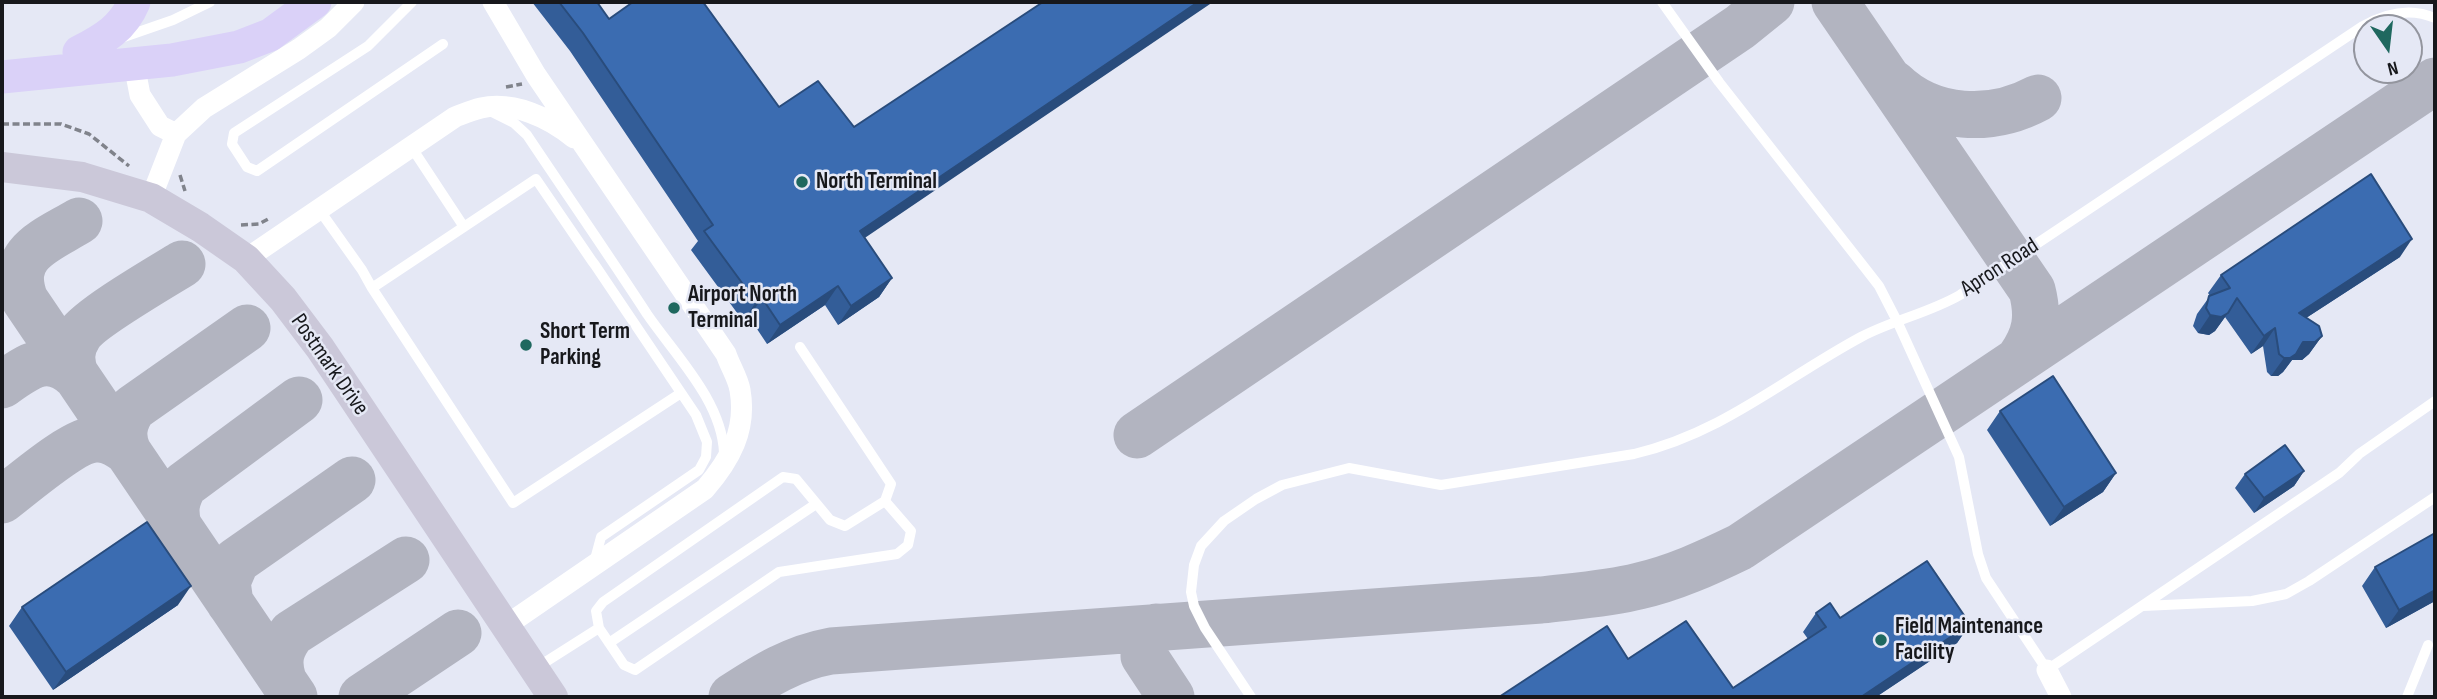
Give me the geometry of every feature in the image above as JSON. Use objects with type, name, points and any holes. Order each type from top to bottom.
[{"type":"main road","points":[[79,52],[104,39],[119,27],[134,2]]},
{"type":"main road","points":[[2,60],[173,45],[206,39],[262,19],[286,2]]},
{"type":"main road","points":[[2,77],[212,54],[270,35],[315,2]]},
{"type":"street","points":[[151,198],[176,134],[204,108],[328,28],[354,2]]},
{"type":"street","points":[[494,2],[536,75],[726,355],[740,390],[740,421],[736,445],[725,467],[705,489],[504,627]]},
{"type":"street","points":[[134,64],[140,95],[160,126],[176,134]]},
{"type":"street","points":[[246,259],[410,145],[454,117],[483,107],[515,108],[537,115],[559,125],[589,150]]},
{"type":"street","name":"Postmark Drive","points":[[2,167],[82,177],[151,198],[246,259],[283,299],[320,348],[553,697]]},
{"type":"street","points":[[2047,670],[2061,697]]},
{"type":"lane","points":[[79,52],[173,20],[210,2]]},
{"type":"lane","points":[[412,2],[368,46],[234,133],[232,144],[247,167],[257,171],[443,44]]},
{"type":"lane","points":[[1662,2],[1719,82],[1878,286],[1897,321],[1959,457],[1978,554],[1986,578],[2047,670],[2339,473],[2359,454],[2435,401]]},
{"type":"lane","name":"Apron Road","points":[[1251,697],[1208,633],[1194,606],[1191,592],[1195,561],[1210,535],[1224,522],[1264,495],[1282,485],[1349,468],[1441,485],[1662,448],[1725,420],[1858,339],[1960,295],[2363,26],[2395,13],[2416,12],[2435,18]]},
{"type":"lane","points":[[483,107],[514,123],[527,135],[700,388],[713,411],[724,442],[725,467]]},
{"type":"lane","points":[[410,145],[464,227]]},
{"type":"lane","points":[[372,288],[536,179],[696,415],[707,442],[706,457],[699,470],[601,537],[593,566]]},
{"type":"lane","points":[[318,208],[362,270],[513,503],[681,393]]},
{"type":"lane","points":[[800,347],[891,484],[885,501],[845,526],[830,520],[796,479],[783,477],[603,602],[596,611],[599,628],[624,665],[635,670],[779,572],[897,554],[908,545],[911,531],[885,501]]},
{"type":"lane","points":[[2140,606],[2252,601],[2286,594],[2435,497]]},
{"type":"lane","points":[[609,643],[816,504]]},
{"type":"lane","points":[[533,669],[599,628]]},
{"type":"lane","points":[[2407,697],[2428,645]]},
{"type":"building","name":"North Terminal","points":[[559,2],[597,2],[609,19],[633,2],[703,2],[779,107],[818,81],[854,127],[1043,2],[1198,2],[860,231],[892,278],[851,306],[838,286],[780,325],[762,298],[756,302],[704,231],[713,225],[583,33]]},
{"type":"building","points":[[2371,174],[2412,239],[2299,313],[2319,326],[2322,336],[2315,342],[2303,342],[2296,354],[2284,358],[2279,354],[2275,328],[2264,336],[2237,298],[2228,313],[2221,317],[2210,315],[2206,308],[2209,296],[2230,288],[2221,275]]},
{"type":"building","points":[[2053,376],[2116,473],[2064,507],[2000,411]]},
{"type":"building","points":[[2285,445],[2304,471],[2264,498],[2245,474]]},
{"type":"building","points":[[147,522],[191,586],[66,672],[22,607]]},
{"type":"building","points":[[2435,533],[2435,590],[2399,610],[2375,567]]},
{"type":"building","points":[[1927,561],[1970,624],[1861,697],[1499,697],[1607,626],[1628,659],[1686,621],[1733,688],[1826,627],[1816,613],[1830,603],[1840,618]]},
{"type":"taxiway","points":[[1137,435],[1740,27],[1771,2]]},
{"type":"taxiway","points":[[1835,2],[2032,290],[2035,326],[2020,358]]},
{"type":"taxiway","points":[[732,697],[791,663],[831,651],[1541,600],[1627,589],[1678,574],[1740,547],[2435,81]]},
{"type":"taxiway","points":[[1893,83],[1926,105],[1963,114],[2001,112],[2038,98]]},
{"type":"taxiway","points":[[79,221],[43,242],[25,260],[21,271],[25,300],[294,697]]},
{"type":"taxiway","points":[[76,376],[72,361],[79,335],[127,298],[182,264]]},
{"type":"taxiway","points":[[128,452],[124,430],[133,408],[247,328]]},
{"type":"taxiway","points":[[2,385],[20,372],[38,364],[56,364],[76,376]]},
{"type":"taxiway","points":[[178,525],[176,505],[184,485],[299,400]]},
{"type":"taxiway","points":[[2,500],[63,454],[88,441],[106,440],[128,452]]},
{"type":"taxiway","points":[[230,603],[227,582],[236,561],[352,480]]},
{"type":"taxiway","points":[[283,680],[281,655],[292,633],[406,560]]},
{"type":"taxiway","points":[[1156,627],[1147,636],[1144,656],[1171,697]]},
{"type":"taxiway","points":[[362,697],[458,633]]},
{"type":"place","name":"North Terminal","points":[[802,182]]},
{"type":"place","name":"Airport North Terminal","points":[[674,308]]},
{"type":"place","name":"Short Term Parking","points":[[526,345]]},
{"type":"place","name":"Field Maintenance Facility","points":[[1881,640]]}]
